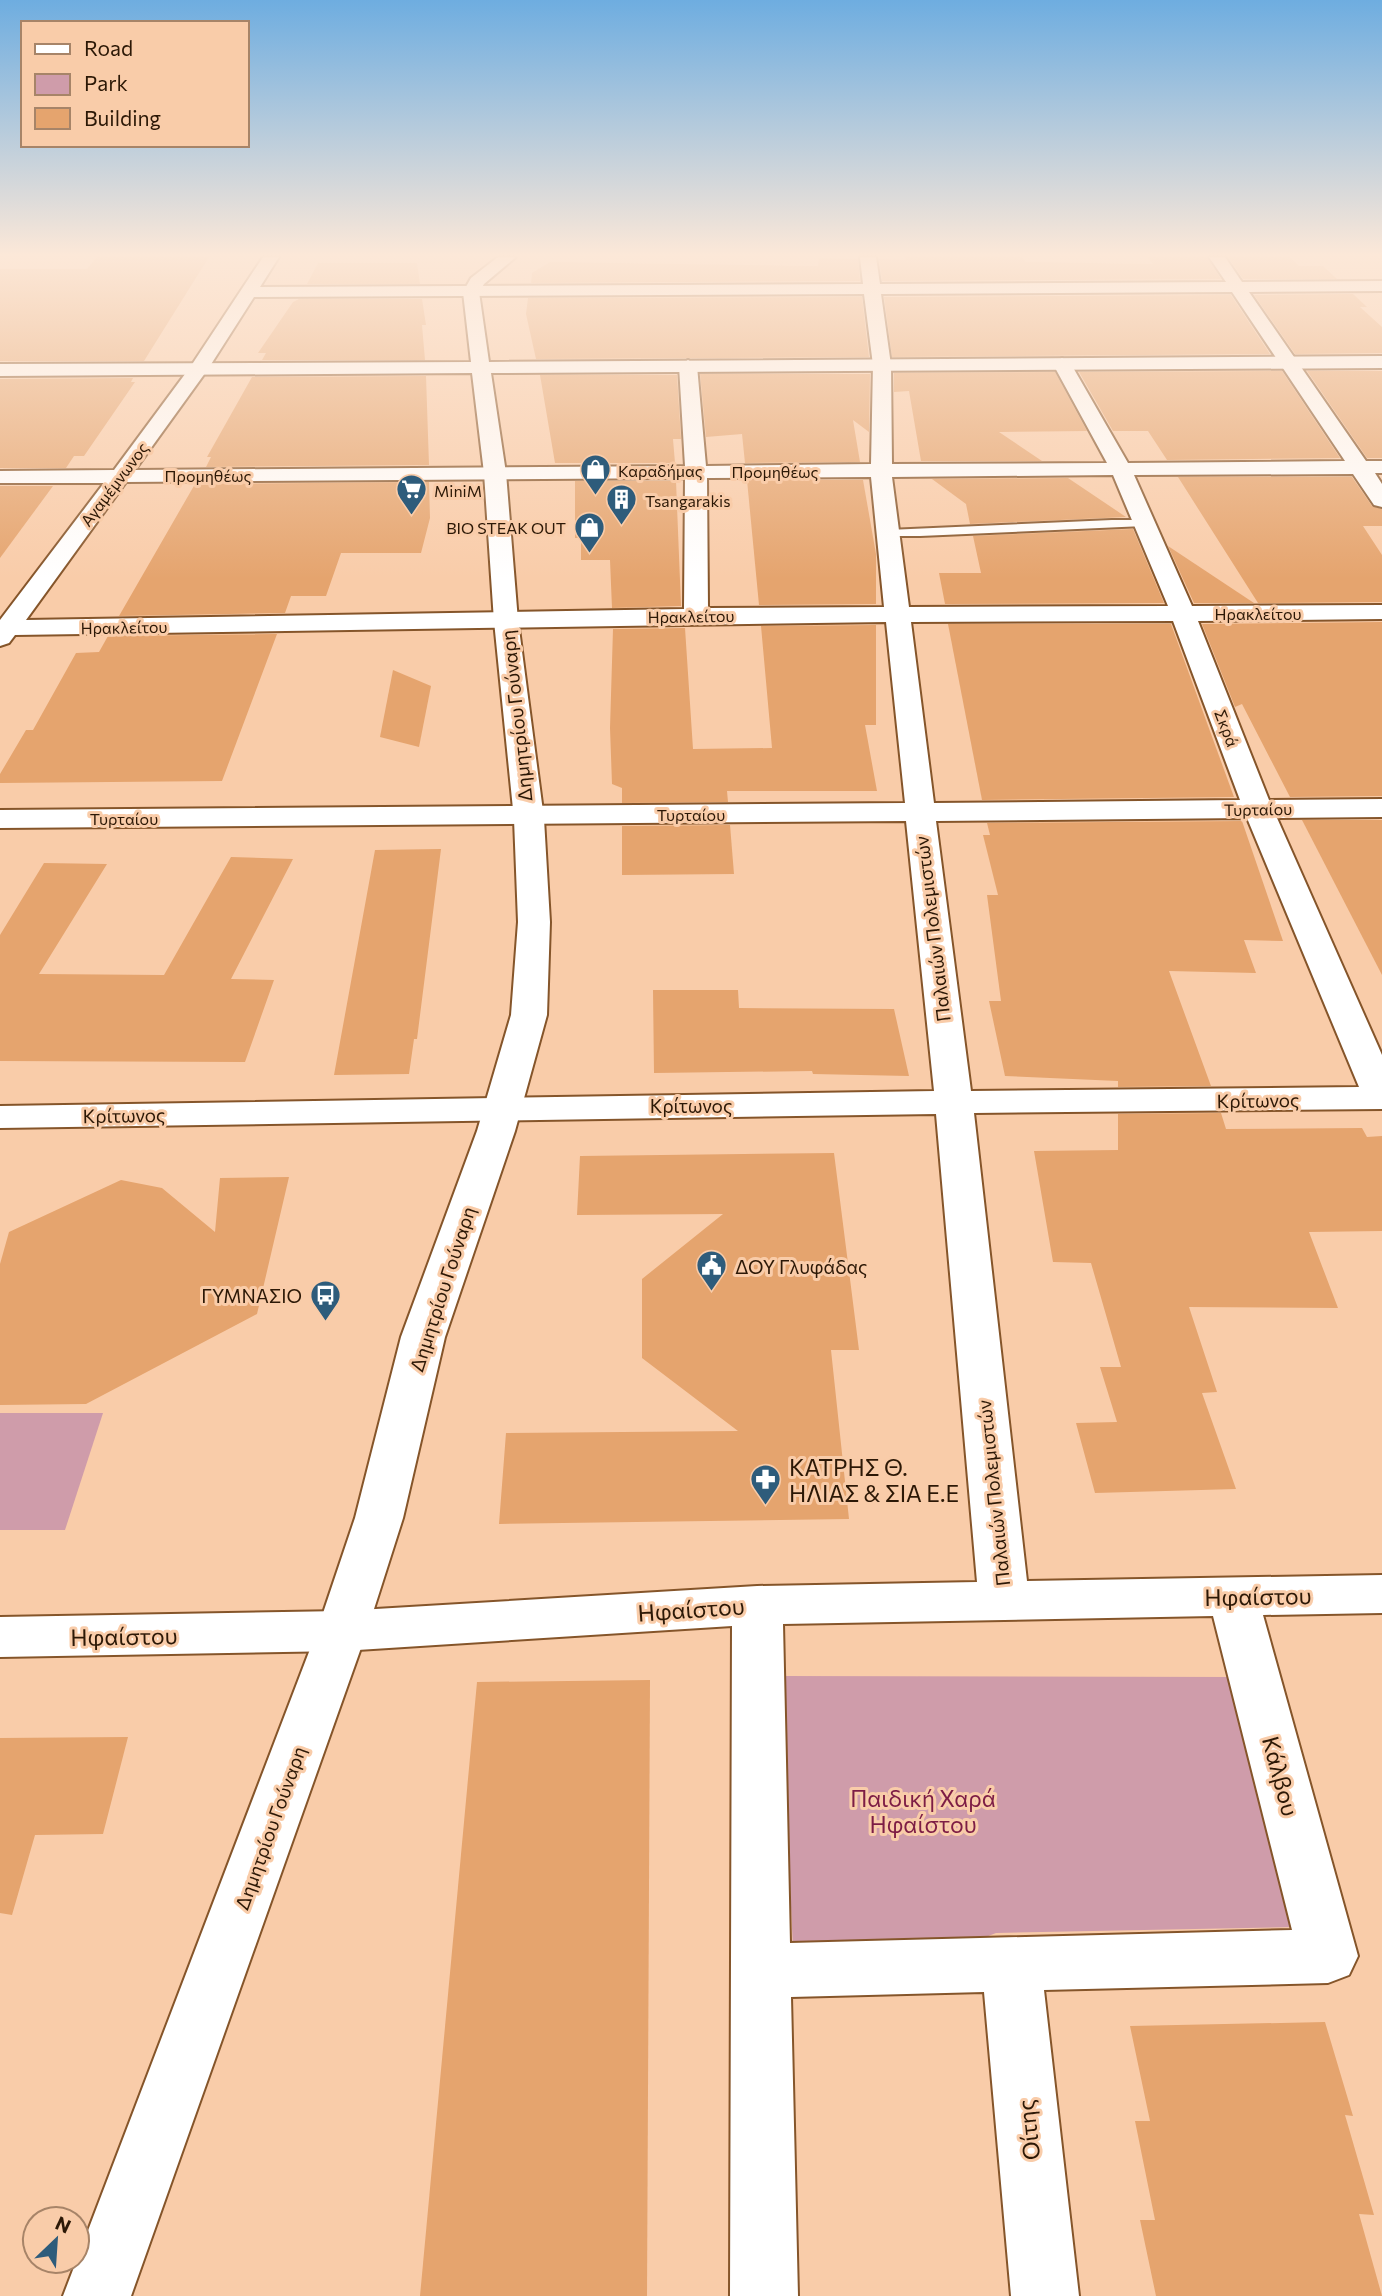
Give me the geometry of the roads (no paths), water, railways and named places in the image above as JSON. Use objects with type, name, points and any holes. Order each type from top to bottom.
[{"type":"street","name":"Αγαμέμνωνος","points":[[2,632],[202,364]]},
{"type":"street","name":"Δημητρίου Γούναρη","points":[[97,2296],[342,1630],[379,1518],[423,1337],[503,1108],[529,1015],[534,922],[527,815],[506,621],[495,473],[480,364]]},
{"type":"street","points":[[0,370],[1036,364]]},
{"type":"street","name":"Σκρά","points":[[1062,364],[1121,469],[1183,613],[1258,809],[1382,1098]]},
{"type":"street","points":[[1290,364],[1382,500]]},
{"type":"street","name":"Παλαιών Πολεμιστών","points":[[882,365],[881,471],[899,614],[918,813],[954,1103],[1004,1601]]},
{"type":"street","points":[[688,366],[696,472],[696,616]]},
{"type":"street","name":"Προμηθέως","points":[[0,477],[1382,467]]},
{"type":"street","name":"Ηρακλείτου","points":[[2,632],[696,616],[1382,612]]},
{"type":"street","name":"Τυρταίου","points":[[0,819],[1382,808]]},
{"type":"street","name":"Κρίτωνος","points":[[0,1117],[1382,1098]]},
{"type":"street","name":"Ηφαίστου","points":[[0,1637],[88,1638],[342,1630],[757,1605],[1382,1594]]},
{"type":"street","name":"Κάλβου","points":[[1011,1964],[1328,1956],[1233,1597]]},
{"type":"street","points":[[757,1605],[765,2296]]},
{"type":"street","points":[[761,1971],[1011,1964]]},
{"type":"street","name":"Οίτης","points":[[1011,1964],[1045,2296]]},
{"type":"lane","points":[[888,533],[992,531],[1077,522],[1144,523]]},
{"type":"place","name":"Καραδήμας","points":[[595,497]]},
{"type":"place","name":"MiniM","points":[[411,517]]},
{"type":"place","name":"Tsangarakis","points":[[622,527]]},
{"type":"place","name":"BIO STEAK OUT","points":[[589,554]]},
{"type":"place","name":"ΔΟΥ Γλυφάδας","points":[[712,1293]]},
{"type":"place","name":"ΓΥΜΝΑΣΙΟ","points":[[325,1322]]},
{"type":"place","name":"ΚΑΤΡΗΣ Θ. ΗΛΙΑΣ & ΣΙΑ Ε.Ε","points":[[766,1507]]},
{"type":"park label","name":"Παιδική Χαρά Ηφαίστου","points":[[923,1811]]}]
